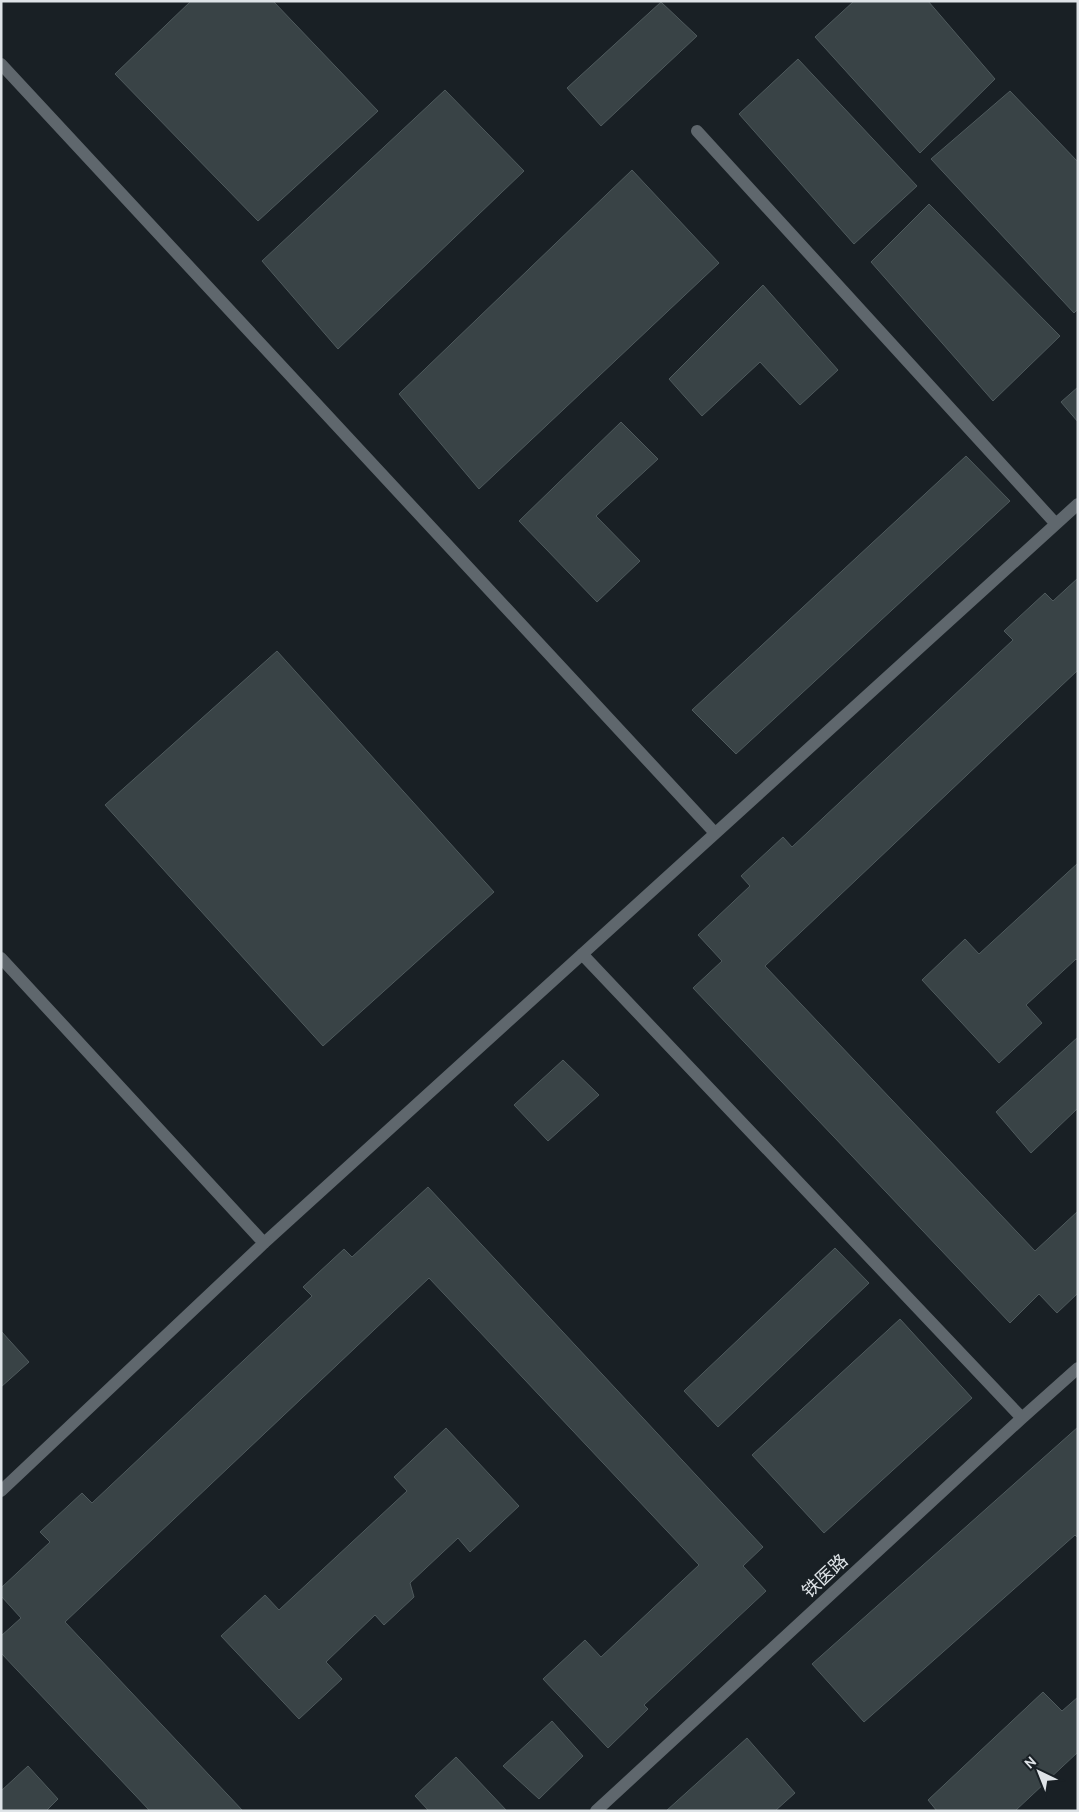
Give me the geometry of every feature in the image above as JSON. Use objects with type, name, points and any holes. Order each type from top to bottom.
[{"type":"street","points":[[1,64],[715,833]]},
{"type":"street","points":[[697,131],[1056,524]]},
{"type":"street","points":[[1,1491],[264,1243],[1078,504]]},
{"type":"street","points":[[582,954],[1022,1418]]},
{"type":"street","points":[[1,958],[264,1243]]},
{"type":"street","name":"铁医路","points":[[596,1811],[1077,1369]]},
{"type":"building","points":[[191,1],[273,1],[378,111],[258,221],[115,74]]},
{"type":"building","points":[[854,1],[928,1],[995,79],[920,153],[815,37]]},
{"type":"building","points":[[661,2],[697,36],[601,126],[567,88]]},
{"type":"building","points":[[798,59],[917,186],[854,244],[739,114]]},
{"type":"building","points":[[445,90],[524,171],[338,349],[262,261]]},
{"type":"building","points":[[1010,91],[1078,162],[1078,309],[1074,313],[931,159]]},
{"type":"building","points":[[632,170],[719,263],[479,489],[399,394]]},
{"type":"building","points":[[929,204],[1060,336],[993,401],[871,262]]},
{"type":"building","points":[[763,285],[838,370],[800,405],[760,362],[702,416],[669,379]]},
{"type":"building","points":[[1078,387],[1078,422],[1061,402]]},
{"type":"building","points":[[621,422],[658,459],[596,516],[640,561],[597,602],[519,521]]},
{"type":"building","points":[[966,456],[1010,501],[736,754],[692,710]]},
{"type":"building","points":[[1078,578],[1078,670],[765,966],[1035,1251],[1078,1211],[1078,1293],[1057,1313],[1039,1294],[1010,1323],[693,988],[722,961],[698,935],[750,886],[741,876],[783,837],[792,847],[1013,640],[1004,631],[1045,593],[1053,601]]},
{"type":"building","points":[[277,651],[494,892],[323,1046],[105,805]]},
{"type":"building","points":[[1078,863],[1078,961],[1076,959],[1026,1005],[1042,1023],[999,1063],[922,980],[965,939],[979,954]]},
{"type":"building","points":[[1078,1037],[1078,1108],[1031,1153],[996,1112]]},
{"type":"building","points":[[563,1060],[599,1095],[548,1141],[514,1105]]},
{"type":"building","points":[[428,1187],[763,1547],[743,1566],[766,1591],[644,1705],[648,1709],[608,1748],[543,1679],[585,1640],[601,1657],[699,1565],[429,1278],[65,1622],[243,1811],[150,1811],[1,1653],[1,1636],[21,1618],[1,1596],[1,1588],[50,1542],[40,1532],[82,1493],[92,1503],[312,1296],[303,1287],[344,1249],[352,1257]]},
{"type":"building","points":[[835,1248],[869,1283],[718,1427],[684,1391]]},
{"type":"building","points":[[900,1319],[972,1398],[824,1533],[752,1455]]},
{"type":"building","points":[[1,1331],[29,1362],[1,1387]]},
{"type":"building","points":[[1078,1427],[1078,1538],[1075,1535],[864,1722],[812,1664]]},
{"type":"building","points":[[446,1428],[519,1506],[470,1552],[458,1538],[410,1583],[414,1597],[384,1625],[375,1615],[326,1662],[342,1679],[299,1719],[221,1636],[265,1595],[279,1610],[407,1491],[394,1477]]},
{"type":"building","points":[[1043,1692],[1062,1711],[1078,1697],[1078,1752],[1015,1811],[937,1811],[928,1800]]},
{"type":"building","points":[[552,1721],[583,1756],[539,1799],[503,1766]]},
{"type":"building","points":[[747,1738],[795,1793],[775,1811],[666,1811]]},
{"type":"building","points":[[456,1757],[507,1811],[429,1811],[415,1796]]},
{"type":"building","points":[[28,1766],[58,1799],[46,1811],[1,1811],[1,1791]]}]
